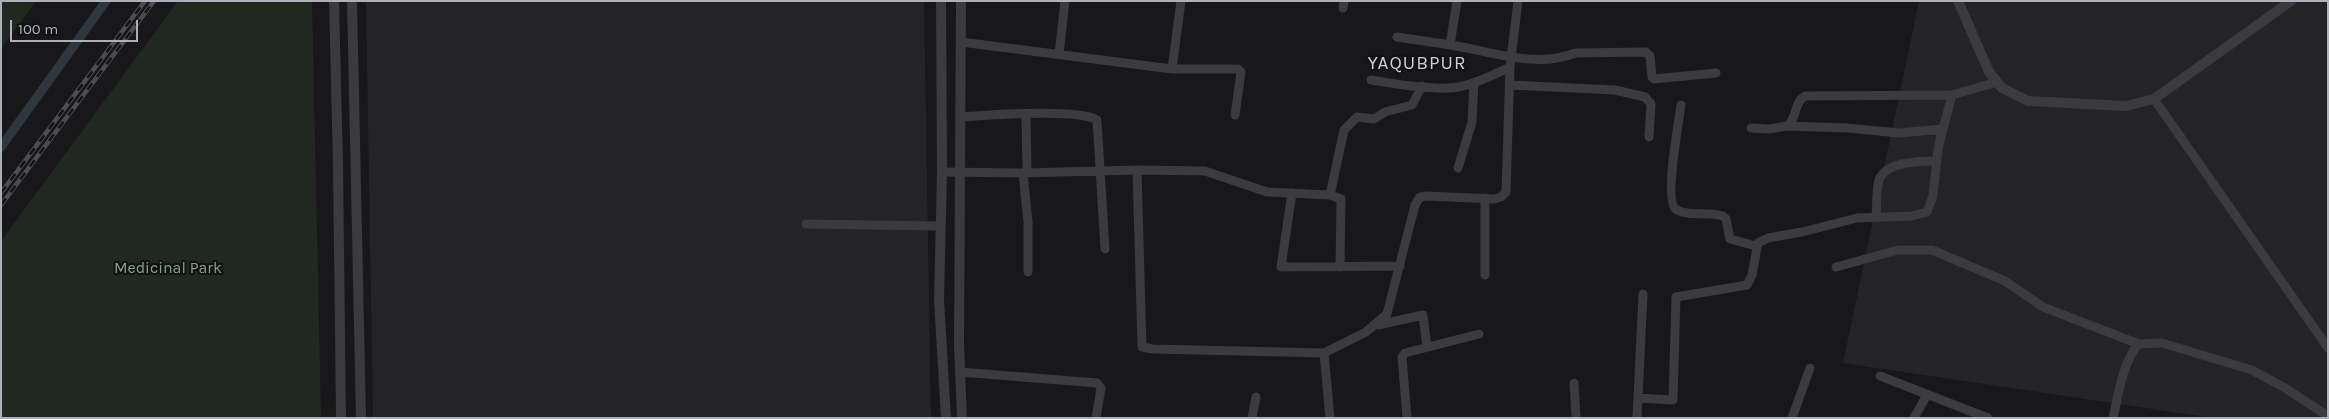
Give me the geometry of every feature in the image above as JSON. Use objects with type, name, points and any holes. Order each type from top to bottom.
[{"type":"street","points":[[334,1],[341,418]]},
{"type":"street","points":[[352,1],[361,418]]},
{"type":"street","points":[[941,1],[942,172],[938,300],[946,418]]},
{"type":"street","points":[[961,1],[960,372],[962,418]]},
{"type":"street","points":[[1058,54],[1065,1]]},
{"type":"street","points":[[1172,69],[1181,1]]},
{"type":"street","points":[[1450,44],[1457,1]]},
{"type":"street","points":[[1137,170],[1142,347],[1153,349],[1324,353],[1366,332],[1387,314],[1416,205],[1420,198],[1427,196],[1501,197],[1506,192],[1510,67],[1518,1]]},
{"type":"street","points":[[1958,1],[1988,72],[2002,88],[2028,101],[2126,106],[2154,98],[2291,1]]},
{"type":"street","points":[[1398,37],[1450,44],[1512,57],[1538,59],[1568,57],[1575,53],[1646,52],[1650,56],[1653,79],[1716,73]]},
{"type":"street","points":[[961,42],[1172,69],[1240,69],[1235,115]]},
{"type":"street","points":[[1371,80],[1422,86],[1462,86],[1474,83],[1510,67]]},
{"type":"street","points":[[1787,126],[1793,118],[1798,102],[1806,96],[1952,95],[1997,82]]},
{"type":"street","points":[[1458,168],[1472,122],[1474,83]]},
{"type":"street","points":[[1510,85],[1615,90],[1645,97],[1650,104],[1650,137]]},
{"type":"street","points":[[1330,195],[1344,130],[1357,117],[1374,118],[1385,112],[1412,105],[1422,86]]},
{"type":"street","points":[[1638,398],[1672,400],[1676,297],[1747,285],[1752,275],[1758,242],[1840,221],[1876,216],[1912,216],[1927,212],[1933,196],[1942,129],[1952,95]]},
{"type":"street","points":[[2154,98],[2328,348]]},
{"type":"street","points":[[1681,105],[1671,179],[1670,203],[1672,207],[1682,212],[1723,216],[1726,219],[1730,239],[1756,246]]},
{"type":"street","points":[[961,117],[1026,114],[1088,117],[1097,120],[1105,249]]},
{"type":"street","points":[[1026,114],[1025,173],[1028,222],[1028,272]]},
{"type":"street","points":[[1751,128],[1769,129],[1787,126],[1847,128],[1899,133],[1942,129]]},
{"type":"street","points":[[1876,216],[1879,183],[1882,175],[1906,162],[1937,161]]},
{"type":"street","points":[[942,172],[1205,171],[1267,192],[1330,195],[1341,199],[1340,267]]},
{"type":"street","points":[[1292,193],[1281,267],[1400,266]]},
{"type":"street","points":[[1484,275],[1485,198]]},
{"type":"street","points":[[806,224],[940,226]]},
{"type":"street","points":[[1836,267],[1898,250],[1932,250],[2005,282],[2043,307],[2139,344],[2162,343],[2252,370],[2328,416]]},
{"type":"street","points":[[1637,418],[1642,294]]},
{"type":"street","points":[[1376,325],[1423,315],[1427,346]]},
{"type":"street","points":[[1407,418],[1402,357],[1405,353],[1479,334]]},
{"type":"street","points":[[2113,418],[2126,365],[2131,353],[2139,344]]},
{"type":"street","points":[[1324,353],[1330,418]]},
{"type":"street","points":[[1792,418],[1810,368]]},
{"type":"street","points":[[960,372],[1097,383],[1102,388],[1096,418]]},
{"type":"street","points":[[1880,376],[1988,418]]},
{"type":"street","points":[[1574,383],[1576,418]]},
{"type":"street","points":[[1914,418],[1927,395]]},
{"type":"street","points":[[1252,418],[1256,397]]},
{"type":"shaded area","points":[[366,1],[924,1],[931,418],[373,418]]},
{"type":"shaded area","points":[[1919,1],[2328,1],[2328,418],[2213,418],[1843,363]]},
{"type":"green space","points":[[1,1],[36,1],[1,49]]},
{"type":"green space","name":"Medicinal Park","points":[[178,1],[312,1],[321,418],[1,418],[1,241]]},
{"type":"waterway","points":[[1,147],[106,1]]},
{"type":"railway","points":[[1,193],[145,1]]},
{"type":"railway","points":[[1,205],[154,1]]},
{"type":"district","name":"YAQUBPUR","points":[[1417,64]]}]
